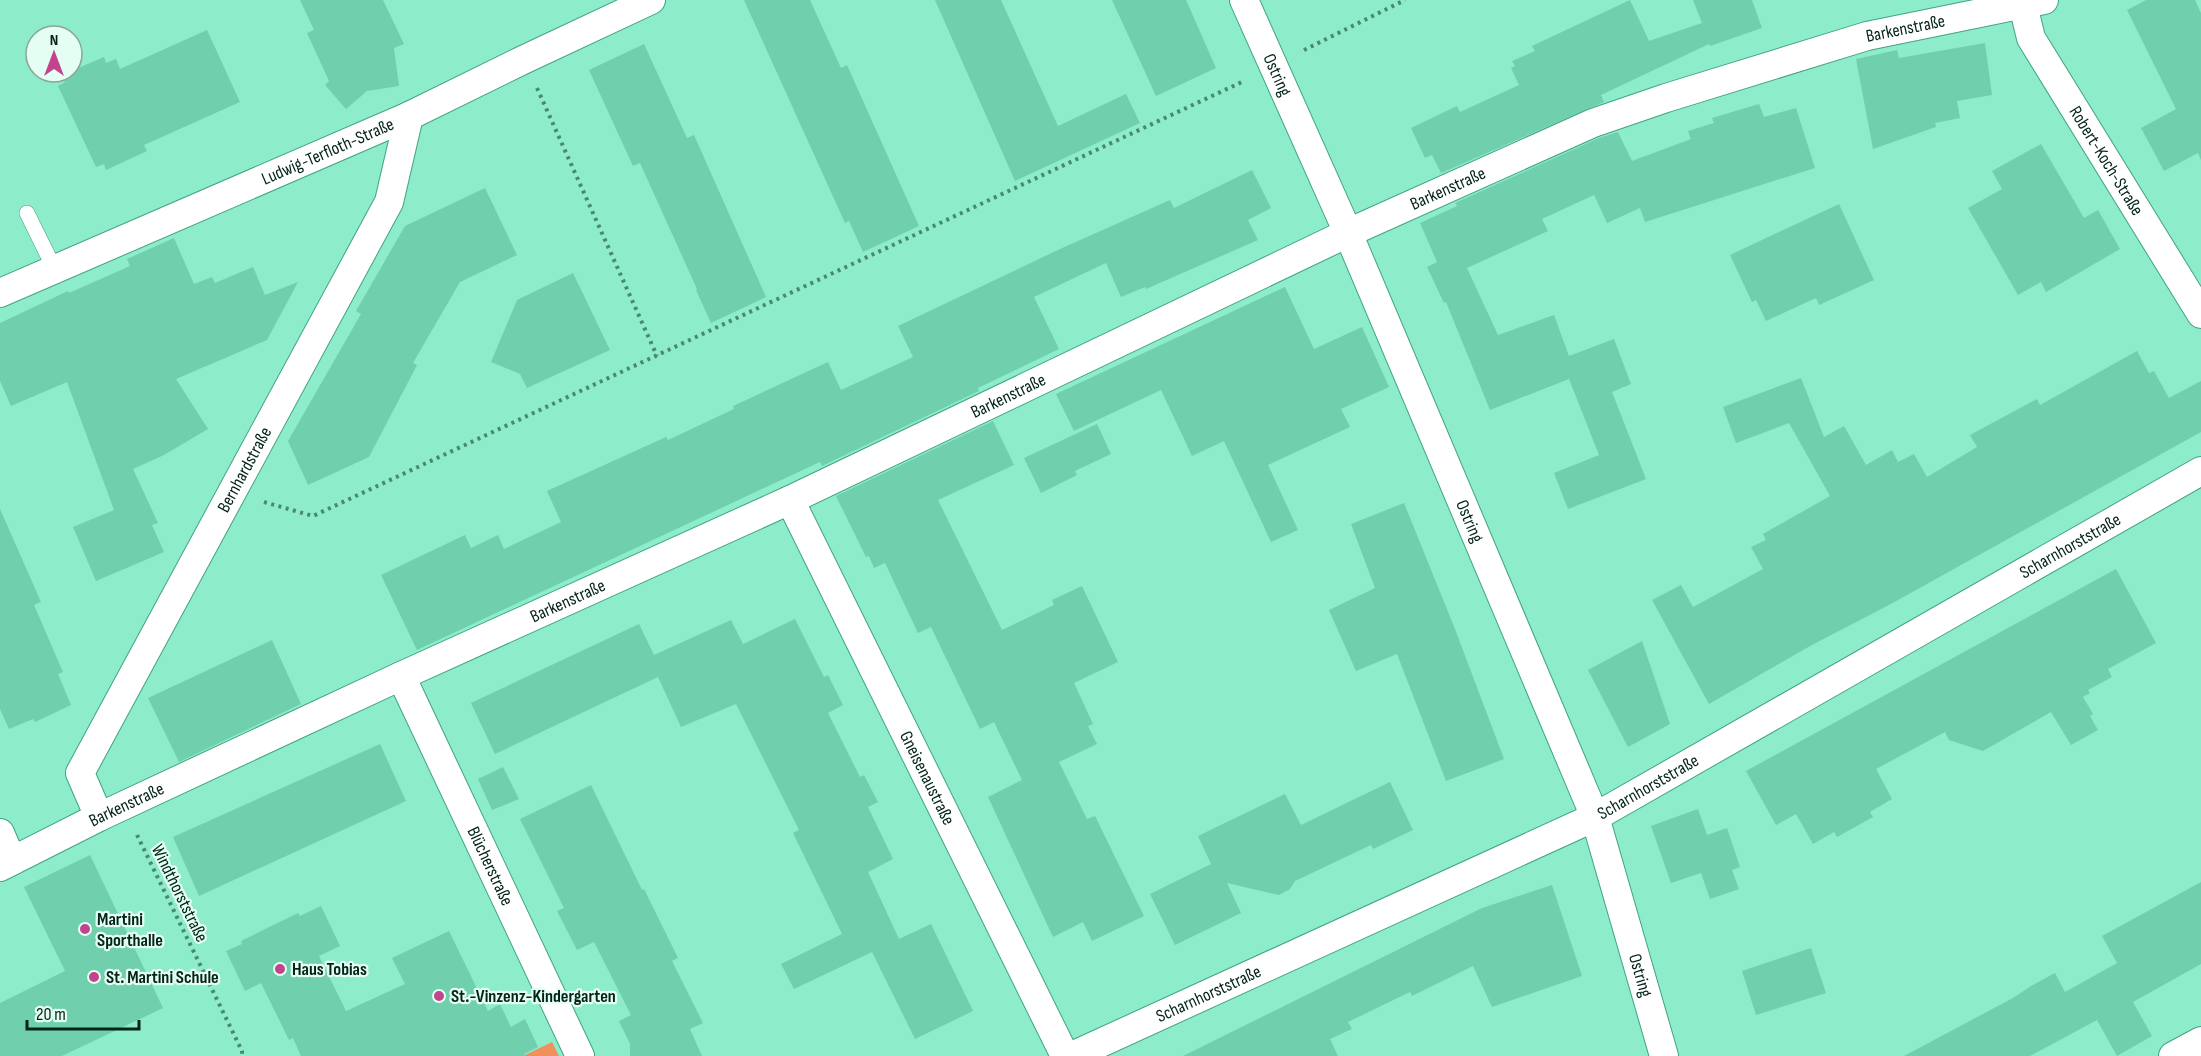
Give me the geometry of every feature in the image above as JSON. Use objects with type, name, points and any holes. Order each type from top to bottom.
[{"type":"street","name":"Ludwig-Terfloth-Straße","points":[[0,293],[409,116],[651,0]]},
{"type":"street","name":"Ostring","points":[[1244,0],[1348,233],[1595,817],[1664,1056]]},
{"type":"street","name":"Barkenstraße","points":[[6,864],[111,812],[401,676],[790,500],[1348,233],[1593,123],[1867,36],[2033,2]]},
{"type":"street","name":"Robert-Koch-Straße","points":[[2033,2],[2031,38],[2201,314]]},
{"type":"street","name":"Bernhardstraße","points":[[111,812],[81,773],[389,202],[409,116]]},
{"type":"street","name":"Scharnhorststraße","points":[[1072,1056],[1595,817],[2201,471]]},
{"type":"street","name":"Gneisenaustraße","points":[[790,500],[1065,1056]]},
{"type":"street","name":"Blücherstraße","points":[[401,676],[580,1056]]},
{"type":"street","points":[[0,833],[6,864]]},
{"type":"street","points":[[2173,1056],[2201,1041]]},
{"type":"lane","points":[[27,213],[54,268]]},
{"type":"path","points":[[232,492],[313,516],[1273,66],[1405,0]]},
{"type":"path","points":[[523,60],[657,356]]},
{"type":"path","name":"Windthorststraße","points":[[111,812],[237,1041],[242,1056]]},
{"type":"shaded area","points":[[552,1042],[559,1056],[523,1056]]},
{"type":"building","points":[[300,0],[383,0],[404,44],[394,48],[399,86],[367,91],[346,109],[325,85],[329,81],[307,33],[314,30]]},
{"type":"building","points":[[744,0],[810,0],[841,68],[847,65],[919,226],[863,252],[849,221],[845,223]]},
{"type":"building","points":[[935,0],[1001,0],[1058,126],[1126,94],[1140,123],[1015,181]]},
{"type":"building","points":[[1112,0],[1186,0],[1216,68],[1156,96]]},
{"type":"building","points":[[1630,0],[1649,41],[1702,23],[1693,0],[1752,0],[1762,28],[1710,46],[1709,44],[1601,95],[1604,102],[1441,173],[1432,155],[1425,158],[1411,128],[1457,106],[1460,112],[1519,85],[1511,68],[1515,66],[1512,61],[1535,51],[1532,46]]},
{"type":"building","points":[[2146,0],[2195,0],[2201,13],[2201,160],[2198,153],[2164,171],[2141,128],[2176,109],[2127,10]]},
{"type":"building","points":[[207,30],[240,102],[144,145],[147,151],[106,170],[104,164],[96,167],[58,86],[84,84],[84,66],[104,57],[106,63],[116,59],[120,69]]},
{"type":"building","points":[[1985,43],[1992,95],[1957,101],[1960,118],[1935,123],[1936,127],[1873,149],[1856,59],[1897,50],[1899,58]]},
{"type":"building","points":[[644,44],[687,138],[694,135],[766,297],[711,323],[640,163],[633,166],[589,70]]},
{"type":"building","points":[[1759,104],[1764,117],[1796,108],[1815,168],[1645,222],[1640,208],[1607,223],[1594,195],[1542,219],[1548,231],[1467,268],[1498,335],[1554,315],[1569,356],[1614,339],[1631,384],[1612,392],[1646,479],[1568,509],[1554,473],[1599,455],[1569,379],[1490,410],[1446,302],[1444,303],[1427,267],[1437,262],[1420,223],[1457,206],[1455,203],[1599,138],[1618,132],[1632,161],[1691,139],[1688,131],[1714,123],[1712,118]]},
{"type":"building","points":[[2041,144],[2084,218],[2098,210],[2120,249],[2046,292],[2041,282],[2018,295],[1968,208],[2002,189],[1992,171]]},
{"type":"building","points":[[1252,170],[1271,208],[1248,220],[1258,240],[1146,289],[1145,287],[1121,297],[1106,263],[1034,297],[1059,349],[978,388],[979,391],[822,466],[820,462],[417,650],[381,575],[465,535],[471,548],[498,535],[504,549],[561,522],[547,491],[666,437],[668,440],[734,409],[733,406],[828,362],[841,390],[913,357],[898,326],[1170,200],[1174,208]]},
{"type":"building","points":[[485,188],[517,255],[460,282],[413,363],[417,365],[369,457],[308,485],[288,441],[361,314],[356,311],[405,226]]},
{"type":"building","points":[[1839,204],[1874,280],[1819,305],[1816,298],[1766,321],[1756,300],[1752,302],[1730,255]]},
{"type":"building","points":[[174,238],[194,284],[212,277],[215,283],[253,267],[265,295],[298,282],[267,340],[176,379],[208,429],[164,455],[133,469],[158,523],[152,525],[164,552],[96,581],[73,527],[114,510],[67,382],[11,406],[0,381],[0,323],[68,291],[69,293],[130,266],[127,259]]},
{"type":"building","points":[[573,273],[610,350],[527,388],[520,374],[491,362],[517,300]]},
{"type":"building","points":[[1285,287],[1314,349],[1362,327],[1389,387],[1341,409],[1350,427],[1268,465],[1298,530],[1271,542],[1224,441],[1192,456],[1161,390],[1074,431],[1056,394]]},
{"type":"building","points":[[2137,351],[2149,373],[2154,371],[2169,398],[2201,381],[2201,432],[1889,605],[1810,646],[1709,704],[1652,600],[1681,585],[1693,607],[1763,569],[1751,547],[1766,540],[1763,534],[1830,496],[1789,423],[1736,443],[1723,407],[1801,378],[1824,437],[1844,426],[1866,465],[1892,450],[1898,462],[1914,454],[1927,477],[1977,447],[1970,435],[2037,399],[2040,405]]},
{"type":"building","points":[[993,421],[1014,465],[938,500],[1002,630],[1054,605],[1052,600],[1082,586],[1118,662],[1074,683],[1093,724],[1088,726],[1097,744],[1059,762],[1087,819],[1095,816],[1144,916],[1092,941],[1083,922],[1053,937],[988,797],[1022,780],[994,722],[980,729],[931,627],[918,633],[885,563],[874,568],[869,556],[866,557],[836,496]]},
{"type":"building","points":[[1097,424],[1111,454],[1075,471],[1077,475],[1041,493],[1024,458]]},
{"type":"building","points":[[1404,503],[1504,759],[1446,781],[1397,654],[1356,671],[1329,610],[1375,588],[1351,524]]},
{"type":"building","points":[[0,509],[41,602],[34,605],[63,672],[58,674],[71,705],[35,722],[33,719],[9,729],[0,709]]},
{"type":"building","points":[[2116,569],[2156,643],[2108,669],[2112,677],[2088,690],[2090,693],[2083,697],[2093,714],[2090,716],[2098,730],[2071,745],[2051,712],[1983,751],[1949,740],[1945,732],[1876,769],[1892,799],[1870,812],[1873,817],[1837,837],[1834,832],[1813,844],[1796,814],[1776,825],[1746,771]]},
{"type":"building","points":[[795,619],[824,677],[828,675],[843,705],[828,713],[860,777],[864,775],[878,802],[868,807],[893,859],[868,872],[899,939],[931,924],[973,1011],[915,1039],[872,952],[794,989],[781,964],[842,934],[793,833],[799,830],[736,704],[681,727],[658,677],[495,754],[471,703],[639,624],[654,655],[731,620],[743,644]]},
{"type":"building","points":[[272,640],[301,704],[179,762],[148,698]]},
{"type":"building","points":[[1642,641],[1670,724],[1628,747],[1588,670]]},
{"type":"building","points":[[380,744],[406,801],[199,896],[173,837]]},
{"type":"building","points":[[503,767],[519,799],[492,810],[478,779]]},
{"type":"building","points":[[1390,782],[1413,830],[1373,849],[1371,845],[1295,881],[1290,889],[1279,895],[1227,883],[1241,913],[1175,945],[1150,894],[1211,864],[1198,836],[1285,794],[1301,825]]},
{"type":"building","points":[[591,785],[678,958],[672,961],[703,1023],[690,1029],[702,1056],[630,1056],[630,1044],[619,1021],[631,1015],[594,942],[577,950],[557,911],[564,908],[520,819]]},
{"type":"building","points":[[1698,809],[1707,835],[1727,828],[1740,867],[1732,870],[1739,889],[1710,899],[1701,873],[1671,883],[1651,826]]},
{"type":"building","name":"Martini Sporthalle","points":[[90,855],[163,1008],[62,1056],[0,1056],[0,1003],[65,971],[24,887]]},
{"type":"building","points":[[2201,882],[2201,964],[2133,1002],[2152,1036],[2117,1056],[2097,1020],[2030,1056],[1904,1056],[2055,973],[2065,992],[2117,963],[2102,936]]},
{"type":"building","points":[[1552,885],[1582,976],[1492,1007],[1473,966],[1412,996],[1410,992],[1348,1022],[1352,1029],[1330,1039],[1338,1056],[1183,1056],[1482,908]]},
{"type":"building","name":"St.-Vinzenz-Kindergarten","points":[[321,906],[340,946],[319,956],[346,1011],[405,984],[392,958],[449,931],[488,1011],[500,1004],[511,1027],[525,1019],[538,1047],[524,1054],[526,1056],[301,1056],[293,1038],[289,1040],[261,983],[245,991],[226,951],[242,944],[241,941],[298,913],[300,916]]},
{"type":"building","points":[[1811,948],[1826,993],[1756,1015],[1742,971]]},
{"type":"place","name":"Martini Sporthalle","points":[[85,929]]},
{"type":"place","name":"Haus Tobias","points":[[280,969]]},
{"type":"place","name":"St. Martini Schule","points":[[94,977]]},
{"type":"place","name":"St.-Vinzenz-Kindergarten","points":[[439,996]]}]
